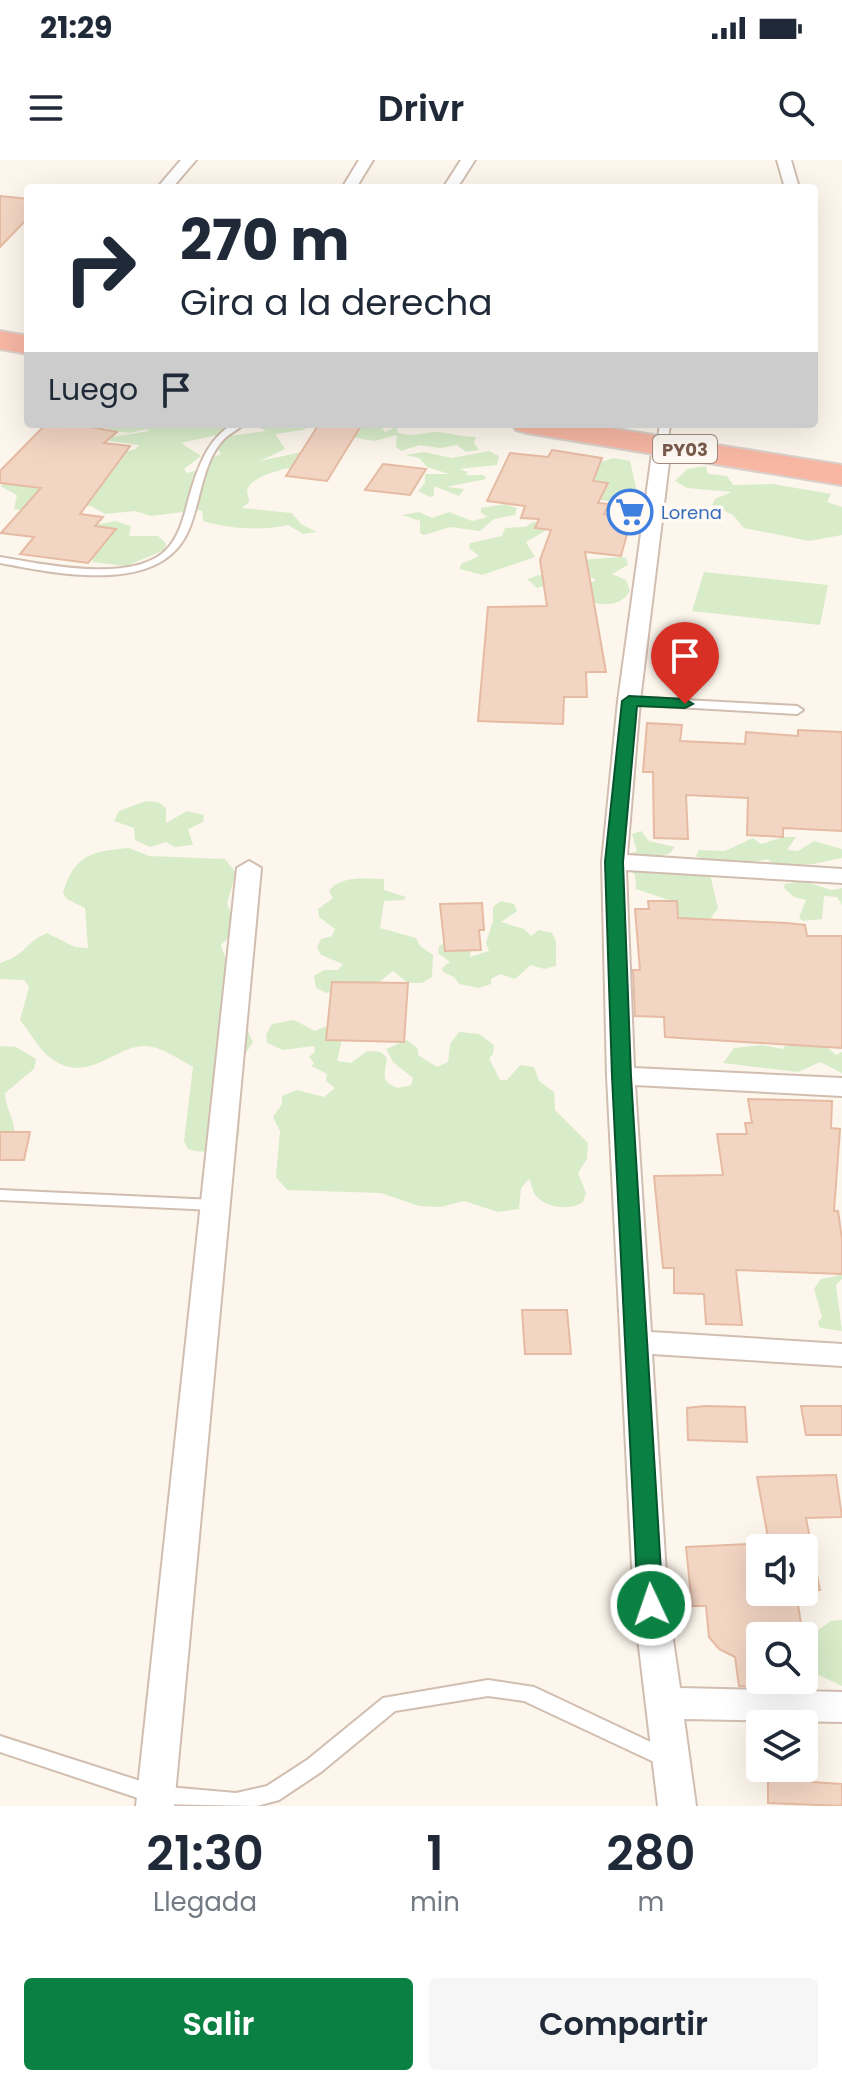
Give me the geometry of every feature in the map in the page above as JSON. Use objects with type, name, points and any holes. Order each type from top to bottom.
[{"type":"highway","name":"PY03","points":[[576,428],[663,435],[842,475]]},
{"type":"street","points":[[168,184],[189,160]]},
{"type":"street","points":[[351,184],[366,160]]},
{"type":"street","points":[[453,184],[468,160]]},
{"type":"street","points":[[784,160],[791,184]]},
{"type":"street","points":[[663,435],[637,660],[629,701],[614,862],[621,1076],[651,1605],[677,1806]]},
{"type":"street","points":[[614,862],[842,876]]},
{"type":"street","points":[[155,1800],[249,868]]},
{"type":"street","points":[[621,1076],[842,1087]]},
{"type":"street","points":[[636,1342],[842,1355]]},
{"type":"street","points":[[663,1703],[842,1707]]},
{"type":"lane","points":[[0,560],[65,571],[101,571],[136,567],[158,559],[180,541],[197,487],[219,438],[233,428]]},
{"type":"lane","points":[[629,701],[797,710]]},
{"type":"lane","points":[[0,1195],[214,1205]]},
{"type":"lane","points":[[0,1744],[155,1800],[236,1802],[272,1794],[314,1766],[390,1704],[488,1688],[527,1693],[671,1761]]},
{"type":"green space","points":[[224,428],[221,434],[181,443],[201,456],[184,469],[187,473],[201,469],[199,463],[221,454],[217,447],[223,437],[266,431],[260,428],[307,428],[275,434],[285,449],[260,461],[302,452],[299,467],[278,471],[255,481],[247,490],[249,502],[242,508],[292,513],[301,524],[317,532],[303,534],[288,525],[257,528],[224,526],[203,521],[202,511],[198,510],[151,516],[135,511],[105,514],[91,506],[30,512],[14,509],[17,495],[0,486],[18,478],[136,449],[139,445],[109,441],[111,437],[150,431],[130,433],[108,430]]},
{"type":"green space","points":[[357,428],[382,428],[385,432],[397,428],[398,433],[413,435],[437,432],[476,437],[474,443],[479,450],[466,452],[457,445],[440,448],[420,445],[401,451],[396,447],[397,435],[374,441],[351,437]]},
{"type":"green space","points":[[489,451],[499,456],[497,465],[459,469],[468,472],[466,475],[484,475],[486,479],[446,487],[464,489],[459,496],[434,486],[434,496],[418,491],[425,483],[425,474],[449,474],[427,467],[419,458],[405,455],[424,452],[452,458]]},
{"type":"green space","points":[[613,458],[630,461],[642,513],[620,515],[611,509],[611,502],[598,499],[598,491],[605,491],[609,483],[591,480],[599,463]]},
{"type":"green space","points":[[706,466],[708,474],[727,476],[733,485],[773,484],[831,494],[827,502],[842,507],[842,535],[809,541],[744,528],[733,515],[712,505],[715,499],[732,492],[687,488],[675,481],[687,469]]},
{"type":"green space","points":[[505,504],[517,508],[515,515],[494,519],[480,531],[450,527],[424,535],[420,533],[420,521],[402,515],[419,512],[432,518],[449,512],[472,521],[488,517],[481,513],[481,508]]},
{"type":"green space","points":[[115,521],[131,526],[129,536],[158,536],[166,543],[165,550],[126,566],[92,562],[95,525]]},
{"type":"green space","points":[[534,522],[544,522],[550,528],[526,542],[535,557],[482,575],[460,569],[461,564],[479,556],[469,548],[470,543],[502,536],[505,528],[525,527]]},
{"type":"green space","points":[[626,558],[628,565],[612,574],[626,580],[630,591],[613,603],[590,602],[546,585],[537,588],[527,579],[539,575],[593,582],[596,580],[589,576],[580,560]]},
{"type":"green space","points":[[704,572],[828,585],[820,625],[692,611]]},
{"type":"green space","points":[[146,801],[158,802],[166,808],[166,823],[187,811],[204,815],[203,822],[188,829],[193,845],[175,847],[166,842],[150,847],[135,840],[134,828],[114,821],[119,811]]},
{"type":"green space","points":[[641,831],[649,841],[675,847],[670,853],[653,859],[710,874],[718,908],[708,922],[683,928],[672,901],[636,889],[635,875],[628,869],[626,855],[637,851],[632,834]]},
{"type":"green space","points":[[783,837],[796,837],[787,850],[798,851],[814,841],[842,849],[842,858],[813,864],[775,866],[768,859],[732,864],[696,856],[699,850],[725,851],[753,838],[761,844]]},
{"type":"green space","points":[[129,848],[149,856],[225,859],[236,873],[227,903],[230,911],[240,916],[235,931],[221,945],[226,960],[237,964],[251,977],[245,993],[244,1010],[253,1042],[242,1059],[239,1136],[215,1150],[202,1152],[188,1149],[184,1141],[193,1067],[158,1049],[141,1046],[92,1065],[80,1068],[66,1066],[47,1055],[20,1020],[29,987],[24,980],[0,979],[0,963],[16,956],[47,933],[75,947],[88,948],[85,908],[67,899],[63,893],[68,880],[79,862],[87,857]]},
{"type":"green space","points":[[384,879],[384,890],[406,897],[403,900],[384,901],[380,928],[416,938],[420,946],[433,955],[432,977],[422,983],[408,983],[393,971],[378,983],[327,993],[316,988],[314,976],[324,970],[338,970],[343,964],[321,955],[317,947],[321,939],[332,936],[335,929],[319,917],[318,909],[333,898],[329,891],[347,880]]},
{"type":"green space","points":[[802,881],[832,890],[842,888],[842,905],[837,897],[824,896],[822,919],[803,921],[799,918],[806,900],[794,897],[784,888],[785,884]]},
{"type":"green space","points":[[501,901],[514,904],[517,911],[501,922],[524,929],[531,936],[539,930],[552,933],[556,941],[556,966],[544,969],[531,965],[515,979],[500,974],[491,979],[491,984],[479,988],[459,984],[454,977],[443,972],[442,968],[450,962],[438,953],[439,946],[445,943],[471,949],[470,957],[489,951],[486,943],[493,921],[493,907]]},
{"type":"green space","points":[[294,1020],[315,1031],[324,1027],[335,1028],[342,1039],[337,1061],[351,1063],[367,1051],[381,1052],[387,1058],[385,1080],[398,1088],[411,1085],[413,1078],[393,1062],[386,1049],[407,1040],[418,1049],[418,1055],[437,1067],[448,1062],[450,1044],[459,1032],[479,1034],[494,1045],[489,1058],[500,1080],[507,1080],[520,1065],[534,1067],[539,1081],[554,1092],[555,1110],[588,1143],[587,1159],[578,1173],[586,1193],[583,1202],[566,1207],[547,1204],[535,1195],[529,1179],[521,1188],[519,1209],[498,1212],[464,1201],[441,1207],[419,1206],[381,1193],[287,1190],[276,1177],[280,1131],[273,1117],[282,1104],[282,1096],[297,1090],[324,1097],[335,1088],[326,1081],[327,1074],[311,1066],[314,1063],[309,1057],[315,1052],[314,1046],[283,1050],[267,1043],[266,1035],[272,1024]]},
{"type":"green space","points":[[789,1039],[822,1043],[836,1055],[842,1052],[842,1073],[820,1062],[798,1072],[723,1063],[734,1048],[762,1045],[783,1049]]},
{"type":"green space","points":[[0,1046],[16,1047],[36,1059],[34,1069],[5,1093],[14,1136],[0,1145]]},
{"type":"green space","points":[[842,1268],[842,1279],[836,1285],[842,1331],[820,1328],[818,1322],[822,1317],[814,1289],[821,1279],[837,1276]]},
{"type":"green space","points":[[842,1620],[842,1686],[818,1675],[818,1630],[831,1621]]},
{"type":"building","points":[[0,196],[24,199],[24,222],[0,247]]},
{"type":"building","points":[[42,428],[96,428],[117,432],[104,443],[130,446],[80,514],[103,517],[95,526],[116,529],[88,563],[20,554],[34,537],[1,533],[41,488],[0,483],[0,471]]},
{"type":"building","points":[[316,428],[360,428],[327,481],[286,476]]},
{"type":"building","points":[[552,450],[602,458],[593,481],[608,483],[598,503],[609,504],[604,514],[632,516],[621,556],[585,552],[606,672],[586,672],[587,697],[564,697],[563,724],[478,721],[488,607],[547,606],[540,560],[551,530],[535,528],[539,519],[521,518],[525,506],[487,501],[510,453],[548,457]]},
{"type":"building","points":[[383,464],[426,469],[410,495],[365,490]]},
{"type":"building","points":[[647,723],[682,725],[680,741],[745,744],[746,732],[798,736],[798,730],[842,732],[842,831],[783,828],[783,837],[747,835],[748,798],[686,795],[688,839],[654,838],[653,772],[643,772]]},
{"type":"building","points":[[648,901],[677,901],[678,918],[787,923],[805,925],[807,936],[842,936],[842,1048],[665,1037],[664,1017],[635,1016],[633,970],[640,970],[635,909],[649,909]]},
{"type":"building","points":[[482,903],[484,930],[479,930],[481,950],[445,951],[440,904]]},
{"type":"building","points":[[332,982],[408,983],[404,1042],[326,1040]]},
{"type":"building","points":[[748,1099],[832,1101],[831,1128],[840,1129],[834,1211],[838,1211],[842,1239],[842,1274],[736,1270],[742,1325],[706,1324],[704,1294],[674,1293],[674,1268],[663,1268],[654,1176],[723,1175],[717,1134],[747,1134],[745,1123],[752,1123]]},
{"type":"building","points":[[0,1132],[30,1132],[24,1160],[0,1160]]},
{"type":"building","points":[[522,1310],[567,1310],[571,1354],[525,1354]]},
{"type":"building","points":[[801,1406],[842,1406],[842,1435],[806,1435]]},
{"type":"building","points":[[745,1407],[747,1442],[688,1440],[687,1408]]},
{"type":"building","points":[[836,1475],[842,1517],[806,1518],[809,1534],[767,1534],[757,1477]]},
{"type":"building","points":[[746,1544],[746,1606],[798,1606],[801,1622],[746,1622],[746,1686],[739,1686],[735,1657],[719,1649],[709,1637],[706,1606],[692,1606],[686,1547]]},
{"type":"building","points":[[768,1782],[842,1784],[842,1806],[768,1803]]},
{"type":"place","name":"Lorena","points":[[630,512]]},
{"type":"route","points":[[651,1605],[621,1076],[614,862],[629,701],[685,704]]}]
